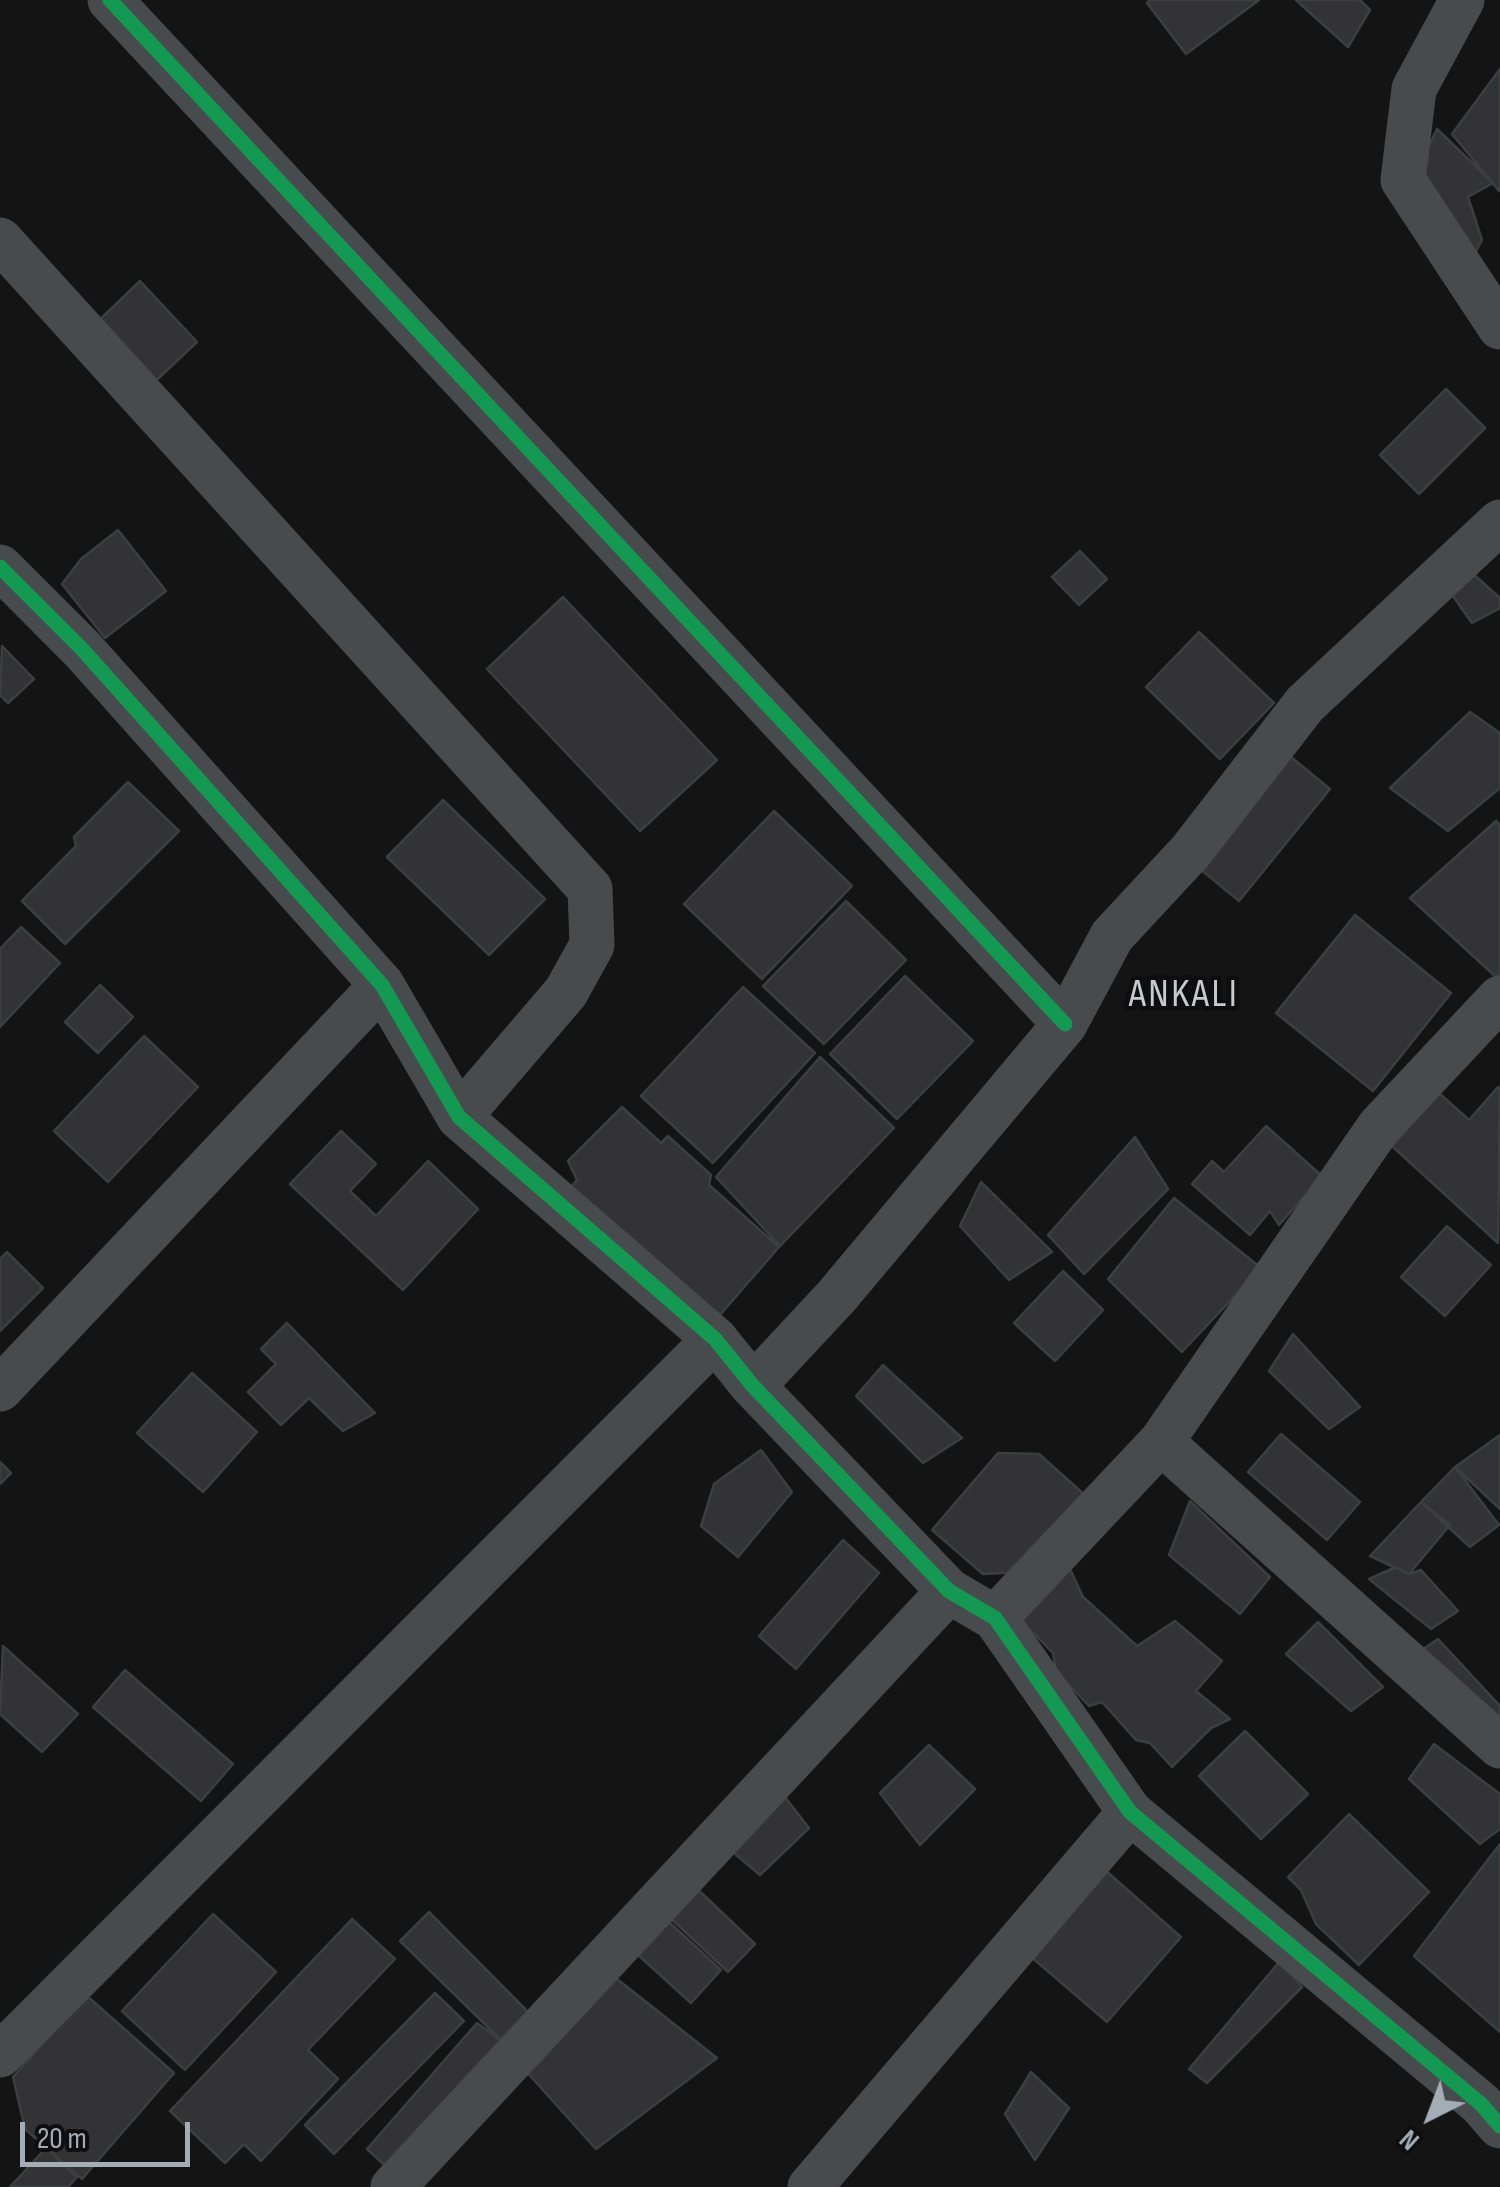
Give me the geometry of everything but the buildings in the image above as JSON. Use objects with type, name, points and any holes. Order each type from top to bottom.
[{"type":"street","points":[[110,0],[1065,1024]]},
{"type":"street","points":[[1462,0],[1414,89],[1403,180],[1498,322]]},
{"type":"street","points":[[0,240],[590,889],[592,946],[566,992],[459,1117]]},
{"type":"street","points":[[753,1386],[836,1297],[1065,1024],[1112,936],[1191,851],[1305,704],[1500,522]]},
{"type":"street","points":[[0,567],[95,664],[382,985],[459,1117],[714,1340],[949,1591],[994,1618],[1130,1812],[1494,2105]]},
{"type":"street","points":[[0,1389],[382,985]]},
{"type":"street","points":[[994,1618],[1160,1442],[1379,1127],[1500,998]]},
{"type":"street","points":[[0,2054],[714,1340]]},
{"type":"street","points":[[1160,1442],[1500,1746]]},
{"type":"street","points":[[393,2187],[949,1591]]},
{"type":"street","points":[[810,2187],[1130,1812]]},
{"type":"cycle path","points":[[110,0],[1065,1024]]},
{"type":"cycle path","points":[[0,567],[82,649],[382,985],[459,1117],[715,1339],[753,1386],[949,1591],[995,1618],[1130,1812],[1481,2104],[1500,2126]]},
{"type":"district","name":"ANKALI","points":[[1184,996]]}]
